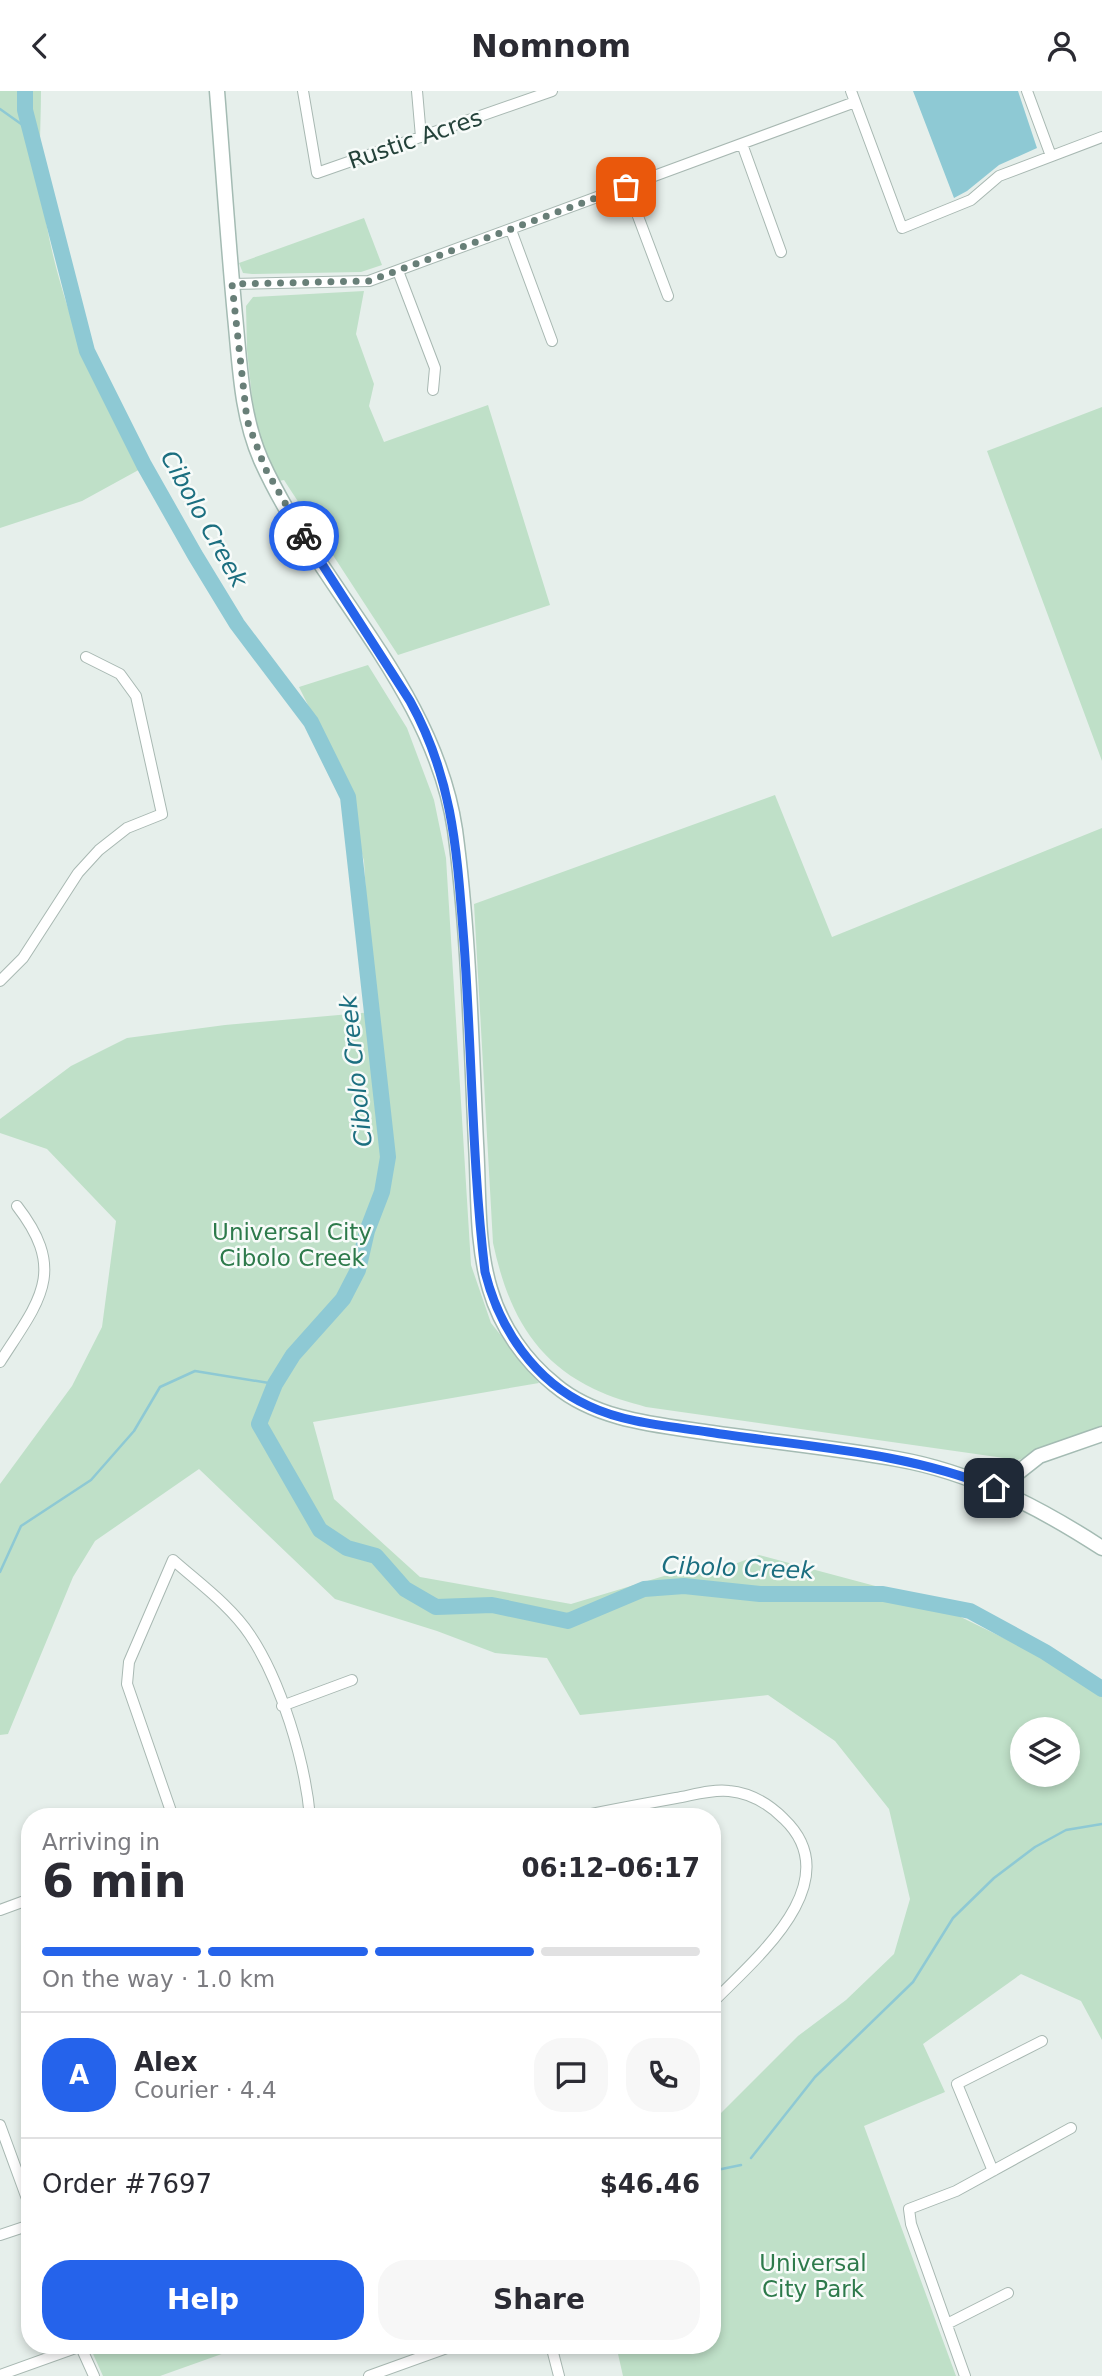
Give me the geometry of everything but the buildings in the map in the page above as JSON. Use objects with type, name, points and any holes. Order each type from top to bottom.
[{"type":"main road","points":[[217,91],[242,398],[259,455],[283,502],[410,701],[423,725],[447,790],[456,842],[469,1002],[483,1252],[494,1300],[512,1338],[531,1362],[559,1389],[610,1415],[659,1425],[895,1459],[948,1471],[997,1489],[1102,1548]]},
{"type":"main road","points":[[997,1489],[1039,1456],[1102,1434]]},
{"type":"street","name":"Rustic Acres","points":[[303,91],[317,173],[533,94],[552,91]]},
{"type":"street","points":[[417,91],[421,137]]},
{"type":"street","points":[[851,91],[902,228],[971,200],[999,176],[1102,137]]},
{"type":"street","points":[[1027,91],[1051,156]]},
{"type":"street","points":[[232,284],[369,281],[855,102]]},
{"type":"street","points":[[742,144],[781,252]]},
{"type":"street","points":[[626,187],[668,296]]},
{"type":"street","points":[[511,230],[552,341]]},
{"type":"street","points":[[398,271],[435,368],[433,390]]},
{"type":"street","points":[[0,981],[23,958],[78,873],[99,850],[127,828],[162,814],[136,696],[120,674],[86,657]]},
{"type":"street","points":[[0,1362],[4,1347],[39,1298],[46,1263],[29,1221],[17,1206]]},
{"type":"street","points":[[170,1808],[127,1684],[129,1663],[173,1560],[225,1606],[250,1633],[270,1671],[299,1755],[308,1808]]},
{"type":"street","points":[[282,1706],[352,1680]]},
{"type":"street","points":[[630,1808],[729,1791],[758,1799],[776,1811],[797,1834],[806,1864],[805,1884],[792,1917],[780,1934],[721,1994]]},
{"type":"street","points":[[0,1910],[21,1902]]},
{"type":"street","points":[[993,2171],[957,2084],[1042,2041]]},
{"type":"street","points":[[0,2125],[21,2182]]},
{"type":"street","points":[[965,2376],[911,2224],[909,2209],[947,2196],[1071,2128]]},
{"type":"street","points":[[0,2235],[21,2228]]},
{"type":"street","points":[[947,2324],[1008,2293]]},
{"type":"street","points":[[0,2375],[58,2354]]},
{"type":"street","points":[[84,2354],[94,2376]]},
{"type":"street","points":[[369,2376],[430,2354]]},
{"type":"street","points":[[553,2354],[559,2376]]},
{"type":"green space","points":[[0,91],[41,91],[41,180],[47,227],[65,299],[92,372],[108,406],[144,467],[82,501],[0,528]]},
{"type":"green space","points":[[364,218],[382,265],[361,272],[243,273],[239,263]]},
{"type":"green space","points":[[364,291],[356,334],[374,384],[369,406],[384,442],[488,405],[550,605],[398,655],[284,480],[279,481],[255,426],[247,350],[246,306],[253,297]]},
{"type":"green space","points":[[1102,407],[1102,761],[987,451]]},
{"type":"green space","name":"Universal City Cibolo Creek","points":[[368,665],[407,728],[434,800],[446,858],[471,1265],[491,1323],[539,1383],[313,1422],[334,1499],[420,1577],[571,1604],[664,1576],[710,1573],[759,1555],[924,1599],[1102,1686],[1102,2040],[1081,2001],[1021,1974],[923,2044],[945,2092],[864,2126],[956,2376],[623,2376],[618,2354],[721,2354],[721,2113],[798,2036],[846,2000],[894,1954],[910,1899],[889,1809],[835,1741],[768,1695],[580,1715],[547,1658],[495,1653],[437,1631],[335,1599],[199,1469],[95,1541],[73,1577],[8,1734],[0,1735],[0,1484],[72,1386],[102,1327],[116,1221],[47,1149],[0,1133],[0,1119],[71,1066],[127,1038],[225,1025],[373,1012],[364,861],[336,761],[299,687]]},
{"type":"green space","points":[[775,795],[832,937],[1102,828],[1102,1429],[1018,1460],[646,1407],[606,1394],[572,1377],[538,1346],[514,1309],[493,1243],[474,904]]},
{"type":"green space","points":[[93,2354],[222,2354],[160,2376],[103,2376]]},
{"type":"water","points":[[913,91],[1018,91],[1037,148],[999,165],[954,198]]},
{"type":"waterway","name":"Cibolo Creek","points":[[25,91],[25,110],[87,351],[144,465],[195,555],[237,624],[311,722],[348,797],[388,1157],[382,1192],[367,1231],[358,1270],[343,1299],[293,1355],[275,1384],[259,1424],[320,1530],[347,1548],[376,1556],[405,1589],[436,1607],[492,1605],[568,1621],[644,1589],[684,1586],[760,1594],[883,1594],[970,1611],[1045,1652],[1102,1689]]},
{"type":"waterway","points":[[0,109],[31,131]]},
{"type":"waterway","points":[[0,1572],[21,1526],[91,1480],[134,1431],[160,1387],[195,1371],[275,1384]]},
{"type":"waterway","points":[[751,2158],[815,2077],[913,1982],[953,1918],[994,1878],[1035,1847],[1066,1830],[1102,1824]]},
{"type":"waterway","points":[[721,2169],[741,2165]]},
{"type":"way so far","points":[[304,536],[265,468],[247,420],[242,398],[232,284],[369,281],[626,187]]},
{"type":"route","points":[[304,536],[410,701],[423,725],[447,790],[455,833],[469,1002],[485,1272],[497,1311],[512,1338],[543,1375],[559,1389],[610,1415],[659,1425],[912,1462],[948,1471],[994,1488]]},
{"type":"park label","name":"Universal City Park","points":[[813,2276]]}]
